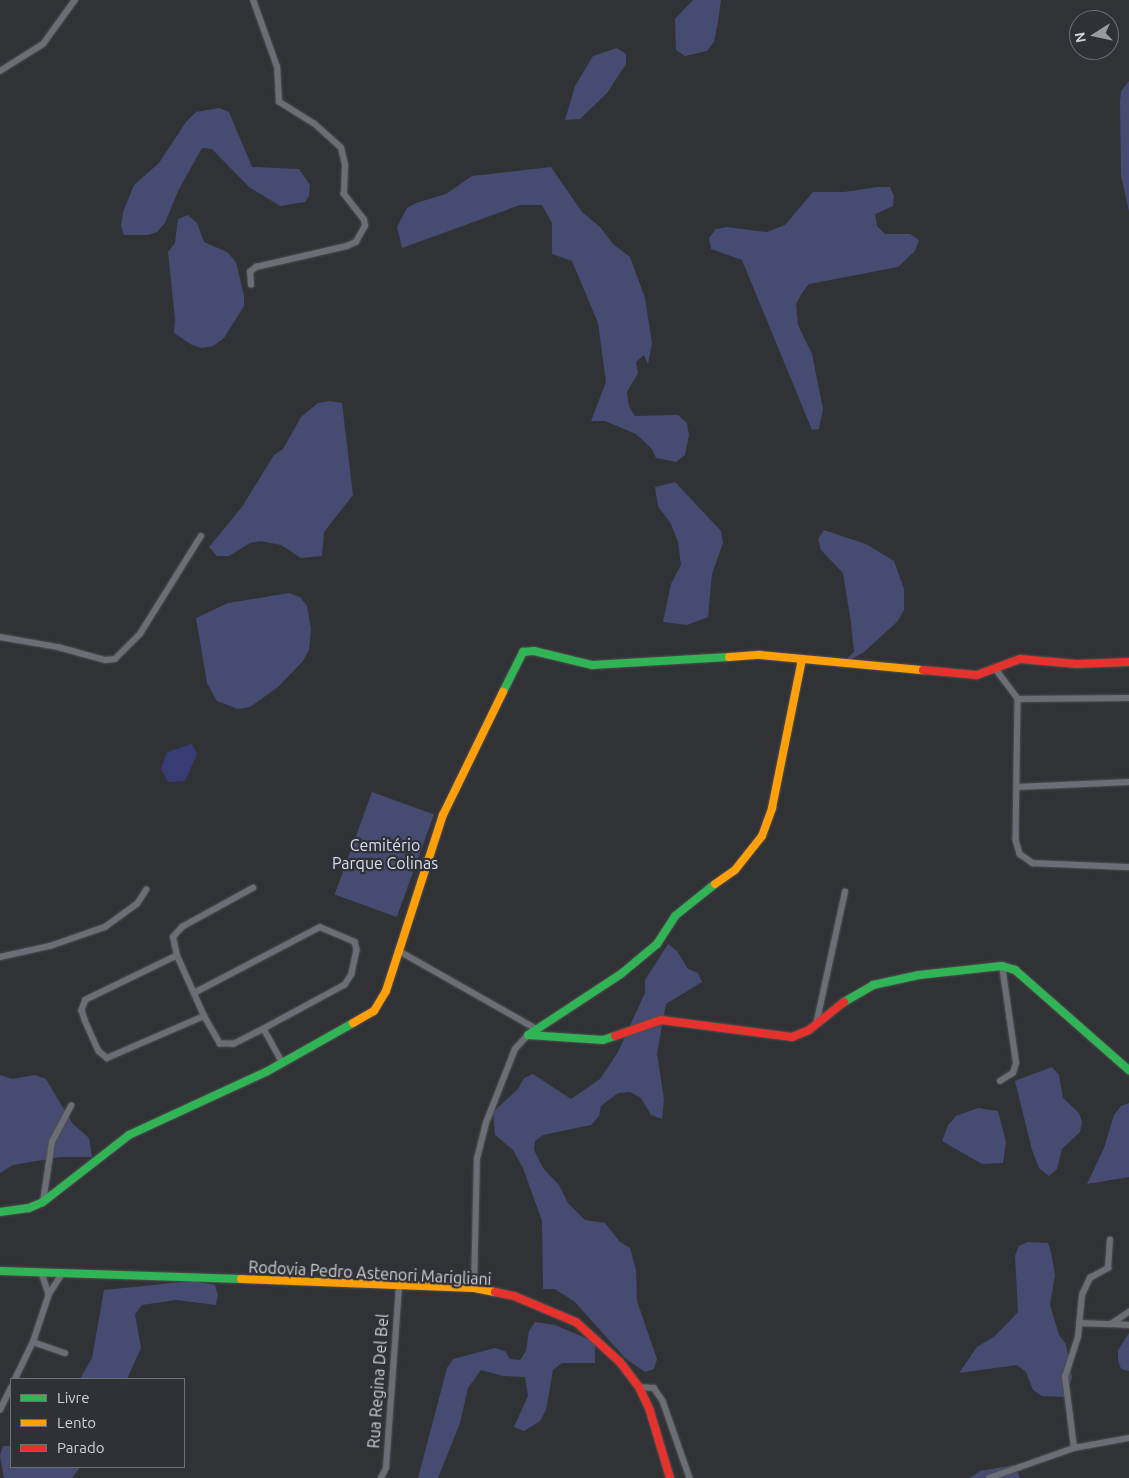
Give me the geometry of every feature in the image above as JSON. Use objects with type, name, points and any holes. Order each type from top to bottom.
[{"type":"street","points":[[0,71],[43,44],[75,0]]},
{"type":"street","points":[[251,285],[250,272],[256,266],[348,246],[356,242],[365,226],[364,220],[344,194],[345,165],[341,148],[314,124],[279,102],[277,67],[253,0]]},
{"type":"street","points":[[0,638],[58,647],[105,660],[115,659],[140,634],[201,536]]},
{"type":"street","points":[[0,1212],[29,1208],[43,1202],[129,1135],[240,1085],[374,1011],[386,990],[443,815],[523,652],[534,651],[570,662],[601,666],[742,655],[802,659],[872,667],[911,667],[956,674],[977,675],[1020,659],[1077,664],[1129,662]]},
{"type":"street","points":[[474,1288],[477,1159],[486,1123],[515,1049],[535,1028],[621,974],[657,944],[675,916],[696,897],[735,870],[751,853],[762,836],[772,808],[802,659]]},
{"type":"street","points":[[995,668],[1018,699],[1017,849],[1025,858],[1033,863],[1129,867]]},
{"type":"street","points":[[1018,699],[1129,698]]},
{"type":"street","points":[[1017,787],[1129,782]]},
{"type":"street","points":[[194,993],[314,928],[326,928],[350,937],[357,950],[352,974],[345,985],[264,1029],[225,1046],[216,1040],[204,1016],[177,956],[172,942],[176,932],[252,888]]},
{"type":"street","points":[[0,957],[50,946],[104,927],[137,904],[146,890]]},
{"type":"street","points":[[816,1025],[845,892]]},
{"type":"street","points":[[399,951],[535,1028]]},
{"type":"street","points":[[177,956],[86,1000],[82,1010],[85,1020],[99,1051],[107,1058],[204,1016]]},
{"type":"street","points":[[528,1035],[604,1040],[661,1020],[792,1037],[816,1025],[852,996],[874,985],[928,974],[1002,966],[1015,970],[1129,1070]]},
{"type":"street","points":[[1000,1081],[1012,1073],[1016,1063],[1002,966]]},
{"type":"street","points":[[264,1029],[282,1061]]},
{"type":"street","points":[[43,1202],[52,1142],[71,1106]]},
{"type":"street","points":[[1074,1448],[1065,1377],[1076,1347],[1085,1284],[1109,1265],[1110,1240]]},
{"type":"street","name":"Rodovia Pedro Astenori Marigliani","points":[[0,1271],[474,1288],[514,1296],[576,1322],[603,1344],[639,1387],[670,1478]]},
{"type":"street","points":[[42,1273],[49,1294]]},
{"type":"street","points":[[15,1378],[33,1342],[49,1294],[62,1274]]},
{"type":"street","name":"Rua Regina Del Bel","points":[[381,1478],[386,1468],[399,1285]]},
{"type":"street","points":[[1111,1324],[1129,1312]]},
{"type":"street","points":[[1079,1323],[1129,1325]]},
{"type":"street","points":[[33,1342],[65,1353]]},
{"type":"street","points":[[639,1387],[654,1388],[664,1401],[690,1478]]},
{"type":"street","points":[[0,1410],[10,1389]]},
{"type":"street","points":[[989,1478],[1074,1448],[1129,1438]]},
{"type":"green space","points":[[693,0],[721,0],[714,42],[707,51],[685,56],[676,50],[675,19]]},
{"type":"green space","points":[[617,48],[626,54],[626,64],[607,93],[580,119],[565,120],[575,86],[593,56]]},
{"type":"green space","points":[[1129,81],[1129,212],[1121,175],[1120,101],[1121,91]]},
{"type":"green space","points":[[219,108],[229,112],[252,167],[299,169],[310,185],[309,196],[305,202],[280,206],[249,187],[212,149],[202,148],[178,191],[165,223],[157,232],[148,235],[124,235],[121,226],[123,212],[134,185],[159,163],[186,122],[196,112]]},
{"type":"green space","points":[[551,167],[582,212],[600,227],[613,244],[630,257],[645,298],[652,343],[648,364],[644,355],[636,362],[638,373],[627,392],[629,406],[635,416],[678,415],[687,423],[689,435],[685,455],[676,462],[656,458],[652,449],[636,434],[605,421],[591,421],[606,382],[598,323],[572,261],[552,254],[552,223],[542,205],[520,205],[402,248],[397,227],[407,208],[416,203],[446,194],[472,176]]},
{"type":"green space","points":[[890,187],[894,196],[893,206],[875,214],[877,226],[885,234],[910,234],[919,240],[915,251],[898,267],[809,284],[802,293],[796,304],[798,325],[812,354],[823,409],[819,429],[812,430],[742,260],[711,249],[709,238],[716,229],[727,227],[767,232],[785,225],[813,192],[844,192]]},
{"type":"green space","points":[[188,215],[197,223],[204,242],[227,252],[236,262],[244,296],[244,306],[224,338],[213,346],[202,348],[192,345],[174,333],[175,319],[168,252],[175,243],[178,219]]},
{"type":"green space","points":[[330,401],[342,403],[353,495],[324,532],[322,556],[301,558],[281,545],[261,541],[250,543],[229,556],[217,556],[209,547],[242,507],[274,455],[283,449],[301,417],[318,403]]},
{"type":"green space","points":[[675,482],[721,531],[723,543],[712,574],[708,617],[687,625],[663,622],[671,584],[681,565],[678,542],[671,524],[658,506],[655,487]]},
{"type":"green space","points":[[824,530],[866,544],[894,561],[904,589],[904,610],[898,621],[864,652],[838,667],[854,652],[843,573],[821,550],[818,539]]},
{"type":"green space","points":[[289,593],[300,597],[307,606],[311,629],[309,650],[303,661],[278,687],[250,707],[238,709],[217,701],[207,683],[196,618],[228,603]]},
{"type":"green space","name":"Cemitério Parque Colinas","points":[[372,792],[434,815],[397,917],[335,894]]},
{"type":"green space","points":[[668,944],[677,951],[688,969],[698,973],[702,982],[666,1004],[657,1054],[664,1099],[662,1119],[651,1115],[641,1098],[630,1092],[618,1093],[601,1106],[599,1116],[591,1125],[543,1135],[535,1141],[534,1150],[543,1168],[559,1185],[568,1203],[585,1220],[605,1223],[620,1242],[630,1248],[636,1270],[637,1301],[657,1359],[654,1369],[645,1372],[625,1358],[575,1302],[555,1289],[543,1289],[542,1221],[523,1168],[513,1150],[495,1135],[493,1112],[518,1089],[524,1078],[533,1074],[571,1099],[600,1079],[618,1052],[645,993],[645,980]]},
{"type":"green space","points":[[1052,1067],[1059,1075],[1063,1098],[1079,1113],[1082,1122],[1080,1132],[1062,1149],[1057,1169],[1049,1176],[1039,1168],[1032,1150],[1015,1081]]},
{"type":"green space","points":[[0,1075],[12,1079],[35,1075],[46,1079],[72,1123],[89,1138],[92,1157],[60,1157],[13,1165],[0,1173]]},
{"type":"green space","points":[[1129,1103],[1129,1177],[1087,1184],[1104,1148],[1114,1115],[1121,1106]]},
{"type":"green space","points":[[978,1108],[998,1111],[1006,1142],[1003,1163],[982,1164],[942,1141],[948,1125],[956,1116]]},
{"type":"green space","points":[[1028,1242],[1048,1243],[1051,1252],[1055,1275],[1050,1305],[1059,1335],[1066,1344],[1072,1378],[1064,1397],[1042,1396],[1033,1390],[1026,1372],[1017,1365],[959,1373],[977,1347],[995,1336],[1018,1312],[1015,1256],[1019,1246]]},
{"type":"green space","points":[[192,1281],[215,1285],[218,1295],[216,1305],[176,1300],[142,1305],[135,1314],[141,1348],[127,1378],[81,1378],[92,1358],[104,1290]]},
{"type":"green space","points":[[535,1322],[555,1325],[595,1342],[595,1363],[562,1363],[553,1370],[546,1410],[540,1421],[524,1431],[514,1427],[528,1396],[525,1377],[503,1376],[481,1370],[468,1388],[460,1423],[438,1478],[418,1478],[447,1368],[453,1359],[495,1348],[505,1351],[510,1359],[520,1360],[526,1351],[529,1331]]},
{"type":"green space","points":[[1129,1333],[1129,1371],[1121,1369],[1118,1360],[1118,1350]]},
{"type":"green space","points":[[3,1446],[10,1446],[10,1468],[79,1468],[72,1478],[4,1478],[0,1456]]},
{"type":"green space","points":[[1014,1465],[1020,1478],[970,1478],[980,1471]]},
{"type":"shaded area","points":[[192,744],[197,754],[185,781],[168,782],[161,769],[167,752]]},
{"type":"traffic: fast","points":[[503,692],[523,652],[534,651],[592,665],[729,657]]},
{"type":"traffic: fast","points":[[615,1036],[603,1040],[528,1035],[621,974],[657,944],[675,916],[715,884]]},
{"type":"traffic: fast","points":[[844,1002],[873,985],[919,975],[1002,966],[1015,970],[1129,1070]]},
{"type":"traffic: fast","points":[[0,1212],[29,1208],[43,1202],[129,1135],[266,1072],[353,1023]]},
{"type":"traffic: fast","points":[[0,1271],[241,1279]]},
{"type":"traffic: slow","points":[[729,657],[760,655],[923,670]]},
{"type":"traffic: slow","points":[[715,884],[735,870],[762,836],[772,808],[802,659]]},
{"type":"traffic: slow","points":[[353,1023],[374,1011],[386,991],[443,815],[503,692]]},
{"type":"traffic: slow","points":[[241,1279],[474,1288],[495,1292]]},
{"type":"traffic: jam","points":[[923,670],[977,675],[1020,659],[1077,664],[1129,662]]},
{"type":"traffic: jam","points":[[615,1036],[661,1020],[792,1037],[809,1030],[844,1002]]},
{"type":"traffic: jam","points":[[495,1292],[514,1296],[576,1322],[620,1362],[639,1387],[650,1411],[670,1478]]}]
